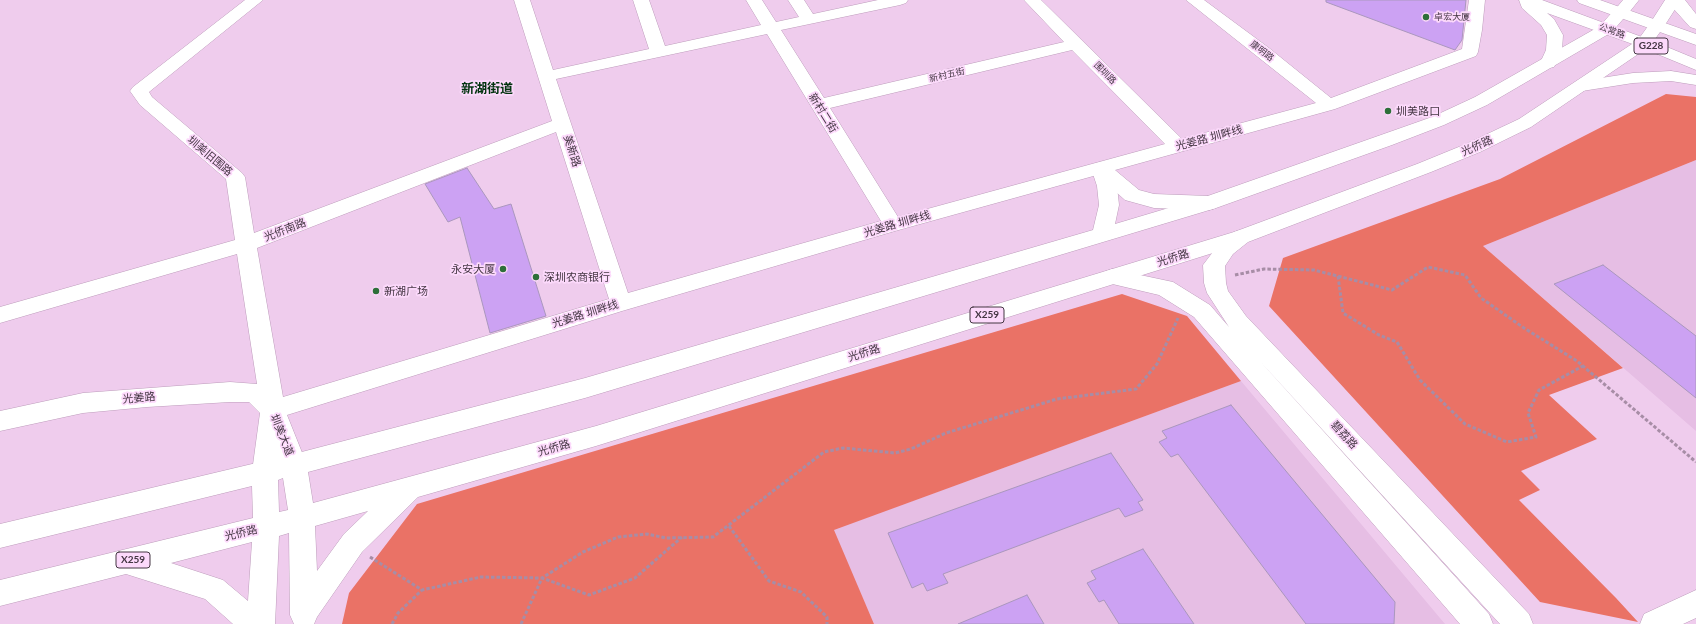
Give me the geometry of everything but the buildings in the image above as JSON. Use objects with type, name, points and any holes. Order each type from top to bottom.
[{"type":"main road","name":"圳美旧围路","points":[[255,0],[139,91],[146,101],[235,177],[273,410]]},
{"type":"main road","name":"美新路","points":[[522,0],[621,303]]},
{"type":"main road","points":[[642,0],[658,52]]},
{"type":"main road","name":"新村二街","points":[[754,0],[893,225]]},
{"type":"main road","points":[[796,0],[809,20]]},
{"type":"main road","points":[[547,76],[900,0]]},
{"type":"main road","name":"围圳路","points":[[1032,0],[1178,146]]},
{"type":"main road","name":"康明路","points":[[1194,0],[1329,104]]},
{"type":"main road","name":"光姜路 圳畔线","points":[[273,410],[621,303],[893,225],[1329,104],[1470,52],[1477,0]]},
{"type":"main road","points":[[1523,0],[1548,22],[1555,35],[1554,50],[1548,63]]},
{"type":"main road","name":"公常路","points":[[1527,0],[1644,43],[1696,65]]},
{"type":"main road","name":"公常路","points":[[1585,0],[1626,6],[1657,25],[1696,40]]},
{"type":"main road","name":"光侨路","points":[[0,593],[302,518],[596,436],[1241,237],[1473,148],[1525,123],[1644,43],[1673,0]]},
{"type":"main road","points":[[1677,0],[1678,4],[1696,24]]},
{"type":"main road","points":[[0,536],[294,465],[585,388],[1209,203],[1385,141],[1438,121],[1481,101],[1606,29],[1626,6]]},
{"type":"main road","name":"新村五街","points":[[819,105],[1076,44]]},
{"type":"main road","points":[[1582,86],[1632,78],[1671,76],[1696,80]]},
{"type":"main road","name":"光侨南路","points":[[0,316],[246,244],[563,123]]},
{"type":"main road","points":[[1101,168],[1132,195],[1154,201],[1209,203]]},
{"type":"main road","points":[[1101,168],[1107,186],[1109,205],[1102,235]]},
{"type":"main road","name":"碧荔路","points":[[1241,237],[1226,249],[1214,265],[1215,284],[1218,293],[1238,322],[1519,624]]},
{"type":"main road","points":[[1112,277],[1165,288],[1202,311],[1479,624]]},
{"type":"main road","name":"光姜路","points":[[0,421],[83,403],[147,397],[230,392],[255,393],[273,410]]},
{"type":"main road","name":"圳美大道","points":[[273,410],[294,465],[302,518],[304,618]]},
{"type":"main road","name":"圳美大道","points":[[261,624],[266,527],[265,472],[273,410]]},
{"type":"main road","points":[[304,618],[351,545],[411,488]]},
{"type":"main road","points":[[126,562],[213,589],[254,624]]},
{"type":"main road","points":[[1654,624],[1696,603]]},
{"type":"path","points":[[1234,275],[1264,268],[1314,270],[1392,290],[1428,267],[1465,275],[1481,298],[1583,366],[1696,462]]},
{"type":"path","points":[[1338,276],[1343,313],[1379,335],[1397,342],[1420,380],[1465,424],[1508,442],[1536,437],[1528,413],[1539,390],[1583,366]]},
{"type":"path","points":[[520,624],[542,578],[583,552],[618,537],[647,534],[666,538],[713,537],[824,452],[843,448],[895,453],[911,449],[946,433],[1057,399],[1136,389],[1157,364],[1186,301]]},
{"type":"path","points":[[729,526],[769,581],[800,592],[828,616],[827,624]]},
{"type":"path","points":[[392,624],[398,613],[422,590],[481,577],[542,578],[589,595],[635,578],[682,537]]},
{"type":"path","points":[[351,545],[422,590]]},
{"type":"shaded area","points":[[1666,94],[1696,97],[1696,160],[1483,246],[1623,368],[1549,395],[1597,439],[1521,471],[1540,490],[1519,500],[1638,622],[1540,602],[1269,306],[1283,258],[1500,179]]},
{"type":"shaded area","points":[[1696,160],[1696,431],[1483,246]]},
{"type":"shaded area","points":[[1122,294],[1187,316],[1241,381],[834,530],[874,624],[342,624],[349,593],[417,504]]},
{"type":"shaded area","points":[[1241,381],[1445,624],[874,624],[833,530]]},
{"type":"place","name":"卓宏大厦","points":[[1426,17]]},
{"type":"place","name":"圳美路口","points":[[1388,111]]},
{"type":"place","name":"永安大厦","points":[[503,269]]},
{"type":"place","name":"深圳农商银行","points":[[536,277]]},
{"type":"place","name":"新湖广场","points":[[376,291]]},
{"type":"district","name":"新湖街道","points":[[487,89]]}]
